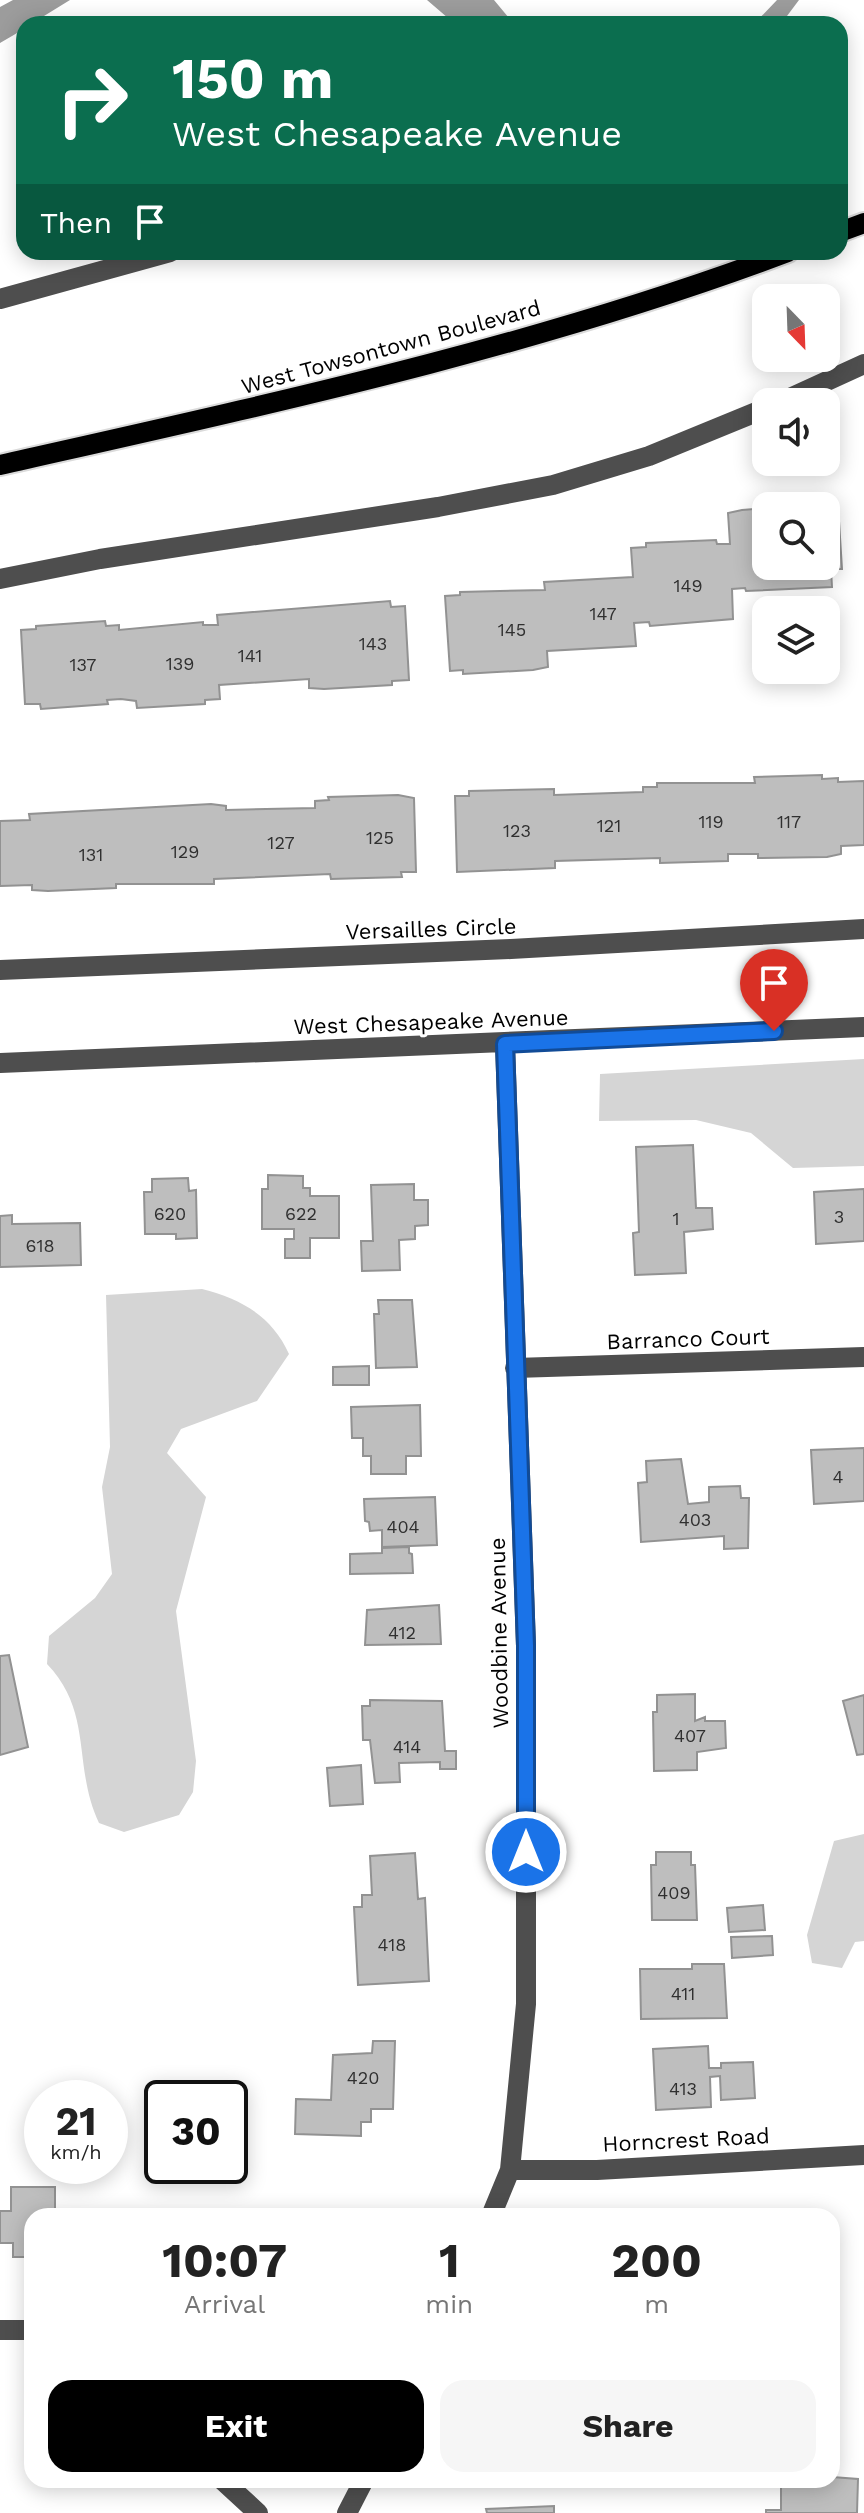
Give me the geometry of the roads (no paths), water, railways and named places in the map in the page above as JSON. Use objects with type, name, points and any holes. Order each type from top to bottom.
[{"type":"main road","name":"West Towsontown Boulevard","points":[[0,465],[301,397],[491,348],[763,260]]},
{"type":"street","points":[[0,299],[141,260]]},
{"type":"street","points":[[812,388],[864,364]]},
{"type":"street","points":[[0,579],[100,559],[438,507],[553,485],[649,456],[752,414]]},
{"type":"street","name":"Versailles Circle","points":[[0,970],[511,949],[864,929]]},
{"type":"street","name":"West Chesapeake Avenue","points":[[0,1063],[864,1027]]},
{"type":"street","name":"Woodbine Avenue","points":[[494,2208],[510,2170],[526,2004],[526,1646],[505,1044]]},
{"type":"street","name":"Barranco Court","points":[[515,1368],[864,1357]]},
{"type":"street","name":"Horncrest Road","points":[[510,2170],[597,2170],[864,2155]]},
{"type":"street","points":[[0,2330],[24,2330]]},
{"type":"street","points":[[231,2488],[258,2513]]},
{"type":"street","points":[[347,2513],[360,2488]]}]
